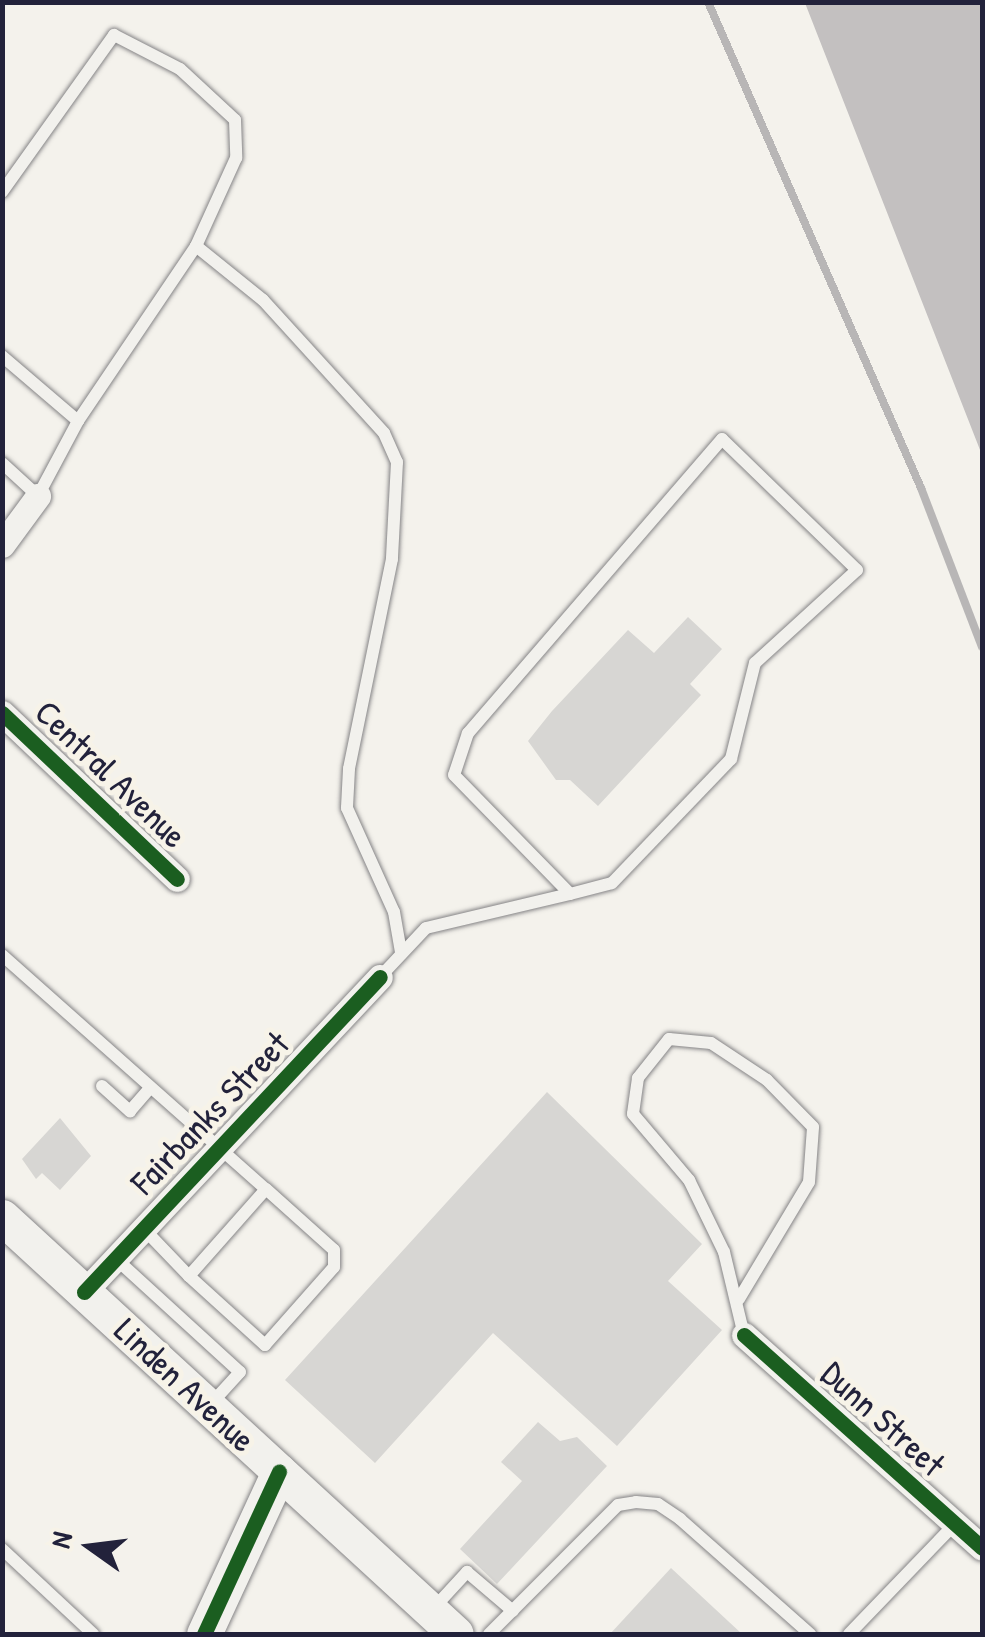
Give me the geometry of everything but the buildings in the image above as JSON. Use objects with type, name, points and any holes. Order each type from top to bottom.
[{"type":"main road","name":"Linden Avenue","points":[[2,1217],[445,1627]]},
{"type":"main road","points":[[204,1634],[279,1472]]},
{"type":"street","points":[[2,545],[38,496]]},
{"type":"street","name":"Central Avenue","points":[[2,713],[178,879]]},
{"type":"street","name":"Fairbanks Street","points":[[84,1292],[380,978]]},
{"type":"street","name":"Dunn Street","points":[[744,1335],[982,1548]]},
{"type":"lane","points":[[2,192],[114,35],[180,68],[236,120],[236,158],[196,246],[78,421],[38,496],[2,463]]},
{"type":"lane","points":[[196,246],[262,300],[384,432],[398,462],[392,558],[349,768],[347,808],[394,912],[401,952]]},
{"type":"lane","points":[[2,356],[78,421]]},
{"type":"lane","points":[[380,978],[426,928],[570,894],[612,883],[731,758],[755,662],[857,570],[722,439],[468,734],[458,761],[454,775],[484,812],[570,894]]},
{"type":"lane","points":[[2,955],[216,1150],[334,1250],[334,1267],[265,1345],[142,1228]]},
{"type":"lane","points":[[739,1299],[809,1182],[813,1126],[767,1080],[711,1043],[668,1039],[638,1078],[634,1114],[690,1180],[739,1299],[744,1335]]},
{"type":"lane","points":[[102,1086],[130,1111],[149,1089]]},
{"type":"lane","points":[[189,1276],[266,1189]]},
{"type":"lane","points":[[114,1258],[240,1372],[208,1406]]},
{"type":"lane","points":[[489,1634],[618,1505],[636,1502],[658,1504],[680,1519],[810,1634]]},
{"type":"lane","points":[[850,1634],[955,1524]]},
{"type":"lane","points":[[2,1549],[93,1634]]},
{"type":"lane","points":[[445,1627],[468,1572],[512,1611]]},
{"type":"shaded area","points":[[805,3],[982,3],[982,455]]},
{"type":"railway","points":[[708,2],[921,488],[982,647]]},
{"type":"cycle path","points":[[2,713],[177,879]]},
{"type":"cycle path","points":[[84,1292],[380,977]]},
{"type":"cycle path","points":[[744,1335],[982,1548]]},
{"type":"cycle path","points":[[204,1634],[279,1472]]}]
